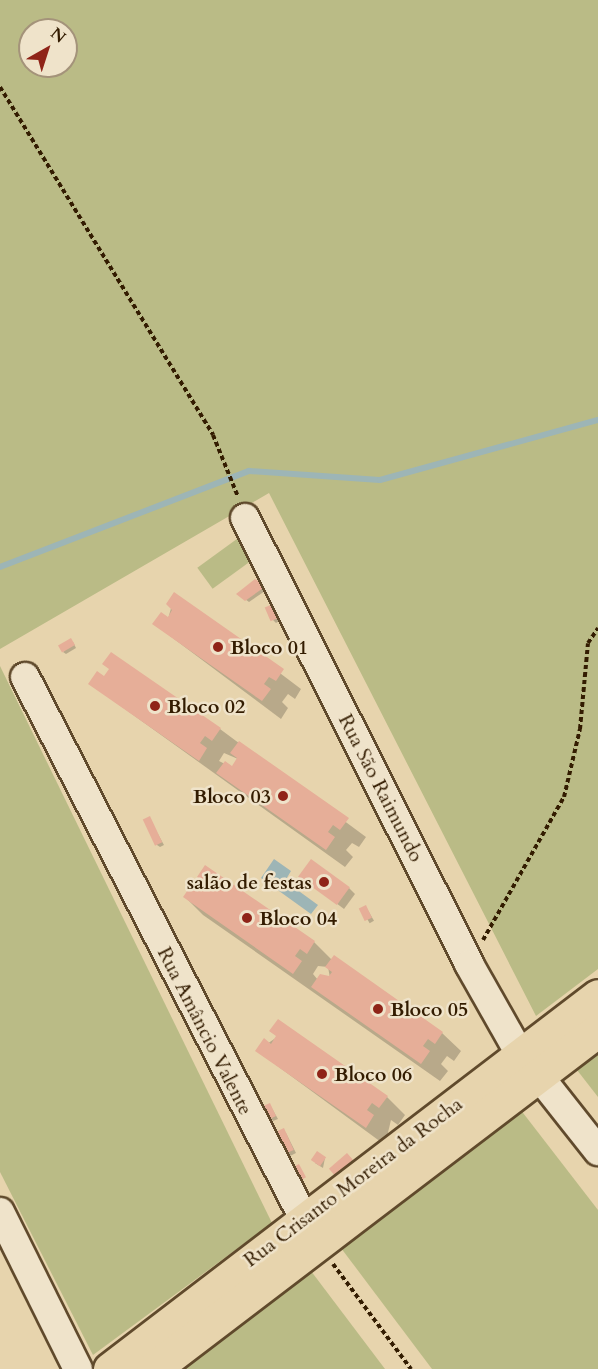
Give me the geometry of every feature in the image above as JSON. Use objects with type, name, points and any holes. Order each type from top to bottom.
[{"type":"main road","name":"Rua Crisanto Moreira da Rocha","points":[[110,1369],[309,1231],[530,1065],[598,996]]},
{"type":"main road","name":"Rua Crisanto Moreira da Rocha","points":[[530,1065],[598,1030]]},
{"type":"main road","name":"Rua Crisanto Moreira da Rocha","points":[[153,1369],[309,1231]]},
{"type":"street","name":"Rua São Raimundo","points":[[244,513],[469,964],[530,1065],[598,1151]]},
{"type":"street","name":"Rua Amâncio Valente","points":[[25,677],[309,1231]]},
{"type":"street","points":[[0,1212],[78,1369]]},
{"type":"path","points":[[0,87],[217,446],[244,513]]},
{"type":"path","points":[[469,964],[530,865],[564,796],[580,729],[588,643],[598,628]]},
{"type":"path","points":[[309,1231],[411,1369]]},
{"type":"green space","points":[[0,0],[598,0],[598,969],[536,1016],[269,493],[0,649]]},
{"type":"green space","points":[[241,536],[256,557],[213,589],[197,568]]},
{"type":"green space","points":[[0,666],[272,1223],[93,1355],[0,1172]]},
{"type":"green space","points":[[598,1054],[598,1097],[577,1070]]},
{"type":"green space","points":[[520,1109],[598,1210],[598,1369],[432,1369],[341,1248]]},
{"type":"green space","points":[[311,1271],[385,1369],[183,1369]]},
{"type":"water","points":[[274,859],[291,871],[285,881],[318,905],[311,914],[261,878]]},
{"type":"building","points":[[255,579],[266,586],[245,601],[236,594]]},
{"type":"building","name":"Bloco 01","points":[[174,592],[284,669],[276,681],[269,677],[264,684],[271,689],[262,701],[152,624],[161,612],[168,617],[172,610],[166,604]]},
{"type":"building","points":[[273,604],[279,618],[271,621],[265,608]]},
{"type":"building","points":[[71,638],[75,645],[62,652],[58,646]]},
{"type":"building","name":"Bloco 02","points":[[111,652],[221,728],[212,741],[205,736],[200,743],[207,748],[199,761],[88,684],[97,671],[104,676],[109,669],[102,664]]},
{"type":"building","name":"Bloco 03","points":[[239,741],[349,818],[340,830],[333,825],[328,832],[335,837],[326,850],[216,773],[225,761],[232,766],[237,758],[230,753]]},
{"type":"building","points":[[150,816],[162,842],[155,846],[143,819]]},
{"type":"building","name":"salão de festas","points":[[311,859],[350,887],[337,905],[298,877]]},
{"type":"building","name":"Bloco 04","points":[[205,865],[315,941],[307,954],[300,949],[295,956],[302,961],[293,974],[183,897],[192,884],[198,889],[203,882],[197,877]]},
{"type":"building","points":[[366,905],[372,918],[365,921],[359,908]]},
{"type":"building","name":"Bloco 05","points":[[334,955],[443,1032],[435,1044],[428,1039],[423,1046],[430,1051],[421,1064],[311,987],[320,974],[329,976],[332,972],[325,967]]},
{"type":"building","name":"Bloco 06","points":[[278,1019],[388,1096],[379,1108],[372,1103],[367,1110],[374,1115],[366,1128],[255,1051],[264,1038],[271,1044],[276,1036],[269,1031]]},
{"type":"building","points":[[270,1103],[276,1116],[270,1119],[263,1106]]},
{"type":"building","points":[[284,1128],[294,1150],[286,1154],[276,1132]]},
{"type":"building","points":[[317,1151],[326,1157],[320,1166],[311,1160]]},
{"type":"building","points":[[347,1153],[353,1160],[335,1176],[329,1169]]},
{"type":"building","points":[[299,1164],[306,1177],[299,1181],[292,1168]]},
{"type":"waterway","points":[[0,567],[249,471],[380,480],[598,420]]},
{"type":"place","name":"Bloco 01","points":[[218,647]]},
{"type":"place","name":"Bloco 02","points":[[155,706]]},
{"type":"place","name":"Bloco 03","points":[[283,796]]},
{"type":"place","name":"salão de festas","points":[[324,882]]},
{"type":"place","name":"Bloco 04","points":[[247,918]]},
{"type":"place","name":"Bloco 05","points":[[378,1009]]},
{"type":"place","name":"Bloco 06","points":[[322,1074]]}]
